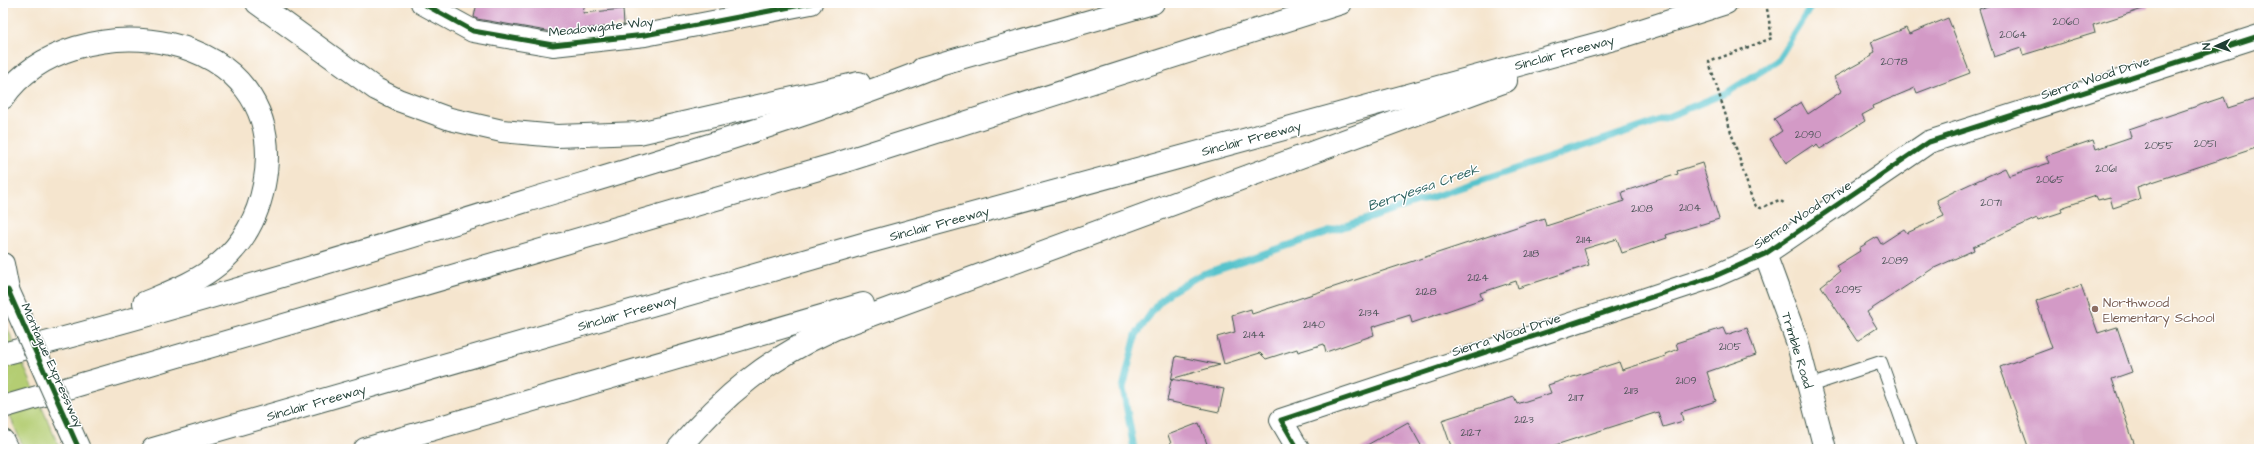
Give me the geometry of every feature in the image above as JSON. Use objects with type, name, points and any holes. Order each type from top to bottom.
[{"type":"main road","points":[[257,3],[352,73],[398,100],[450,119],[502,131],[530,134],[585,136],[639,133],[936,66],[1154,3]]},
{"type":"main road","name":"Meadowgate Way","points":[[422,3],[473,31],[553,45],[645,35],[811,3]]},
{"type":"main road","points":[[3,407],[836,164],[1341,3]]},
{"type":"main road","name":"Sinclair Freeway","points":[[153,449],[866,243],[1614,39],[1726,3]]},
{"type":"main road","points":[[67,338],[196,280],[219,264],[237,245],[251,226],[261,200],[266,173],[267,145],[261,116],[249,88],[234,66],[215,48],[193,33],[170,23]]},
{"type":"main road","points":[[3,98],[9,85],[24,63],[43,46],[67,30],[79,26]]},
{"type":"main road","name":"Sierra Wood Drive","points":[[1298,449],[1281,420],[1716,276],[1765,254],[1929,142],[2259,36]]},
{"type":"main road","points":[[678,449],[727,396],[778,358],[805,342],[834,329],[1434,109],[1614,39]]},
{"type":"main road","points":[[3,354],[67,338],[358,253],[547,195],[857,98],[936,66]]},
{"type":"main road","name":"Trimble Road","points":[[1765,254],[1797,341],[1825,449]]},
{"type":"main road","points":[[365,449],[1026,258]]},
{"type":"main road","name":"Montague Expressway","points":[[3,264],[6,285],[79,449]]},
{"type":"main road","points":[[3,441],[7,449]]},
{"type":"lane","points":[[1809,386],[1881,362],[1912,449]]},
{"type":"path","points":[[1766,3],[1772,38],[1709,62],[1752,199],[1756,206],[1760,208],[1767,207],[1779,200],[1784,203]]},
{"type":"green space","points":[[3,318],[60,449],[24,449],[3,400]]},
{"type":"building","points":[[477,3],[585,3],[583,13],[623,9],[624,25],[553,32],[477,19],[474,17]]},
{"type":"building","points":[[1997,3],[2148,3],[2149,7],[2093,25],[2095,33],[2023,55],[2021,48],[1994,57],[1979,9]]},
{"type":"building","points":[[1948,18],[1970,73],[1917,93],[1915,88],[1872,106],[1873,109],[1862,115],[1865,121],[1820,149],[1817,145],[1815,147],[1813,145],[1786,163],[1770,139],[1782,131],[1774,119],[1801,102],[1808,114],[1842,91],[1834,77],[1872,56],[1871,54],[1875,52],[1871,42],[1906,28],[1909,34]]},
{"type":"building","points":[[2224,97],[2228,108],[2259,98],[2259,147],[2137,187],[2140,199],[2113,208],[2110,197],[2098,200],[2096,196],[2061,208],[2062,212],[2038,220],[2037,218],[1973,247],[1974,250],[1932,269],[1867,312],[1877,328],[1857,341],[1821,286],[1840,271],[1836,266],[1860,251],[1859,248],[1877,237],[1881,244],[1904,229],[1907,233],[1944,216],[1937,200],[1957,190],[2005,168],[2009,176],[2049,163],[2046,156],[2093,140],[2096,149],[2131,137],[2129,129]]},
{"type":"building","points":[[1702,163],[1719,219],[1666,235],[1667,238],[1622,253],[1617,239],[1584,249],[1589,265],[1518,288],[1516,281],[1480,293],[1482,299],[1412,323],[1410,315],[1372,327],[1374,335],[1326,352],[1324,344],[1298,352],[1297,349],[1266,359],[1260,353],[1224,364],[1217,337],[1235,332],[1232,315],[1251,309],[1252,314],[1544,218],[1546,226],[1624,201],[1622,192],[1678,174],[1677,171]]},
{"type":"building","points":[[2081,285],[2098,333],[2117,327],[2132,372],[2112,379],[2136,449],[2029,449],[2000,367],[2052,348],[2036,301]]},
{"type":"building","points":[[1723,328],[1726,335],[1747,328],[1756,355],[1707,372],[1716,401],[1681,412],[1683,421],[1663,427],[1658,412],[1543,449],[1452,449],[1442,420],[1514,397],[1517,404],[1551,393],[1548,385],[1619,362],[1622,370],[1666,356],[1665,354],[1678,349],[1676,343]]},
{"type":"building","points":[[1176,356],[1220,365],[1171,379]]},
{"type":"building","points":[[1171,379],[1224,389],[1219,412],[1167,401]]},
{"type":"building","points":[[1408,422],[1423,449],[1360,449]]},
{"type":"building","points":[[1199,423],[1209,449],[1173,449],[1168,435]]},
{"type":"waterway","name":"Berryessa Creek","points":[[1134,449],[1123,388],[1136,335],[1156,306],[1169,293],[1200,275],[1650,124],[1728,92],[1777,61],[1813,3]]},
{"type":"cycle path","points":[[422,3],[473,31],[553,45],[645,35],[811,3]]},
{"type":"cycle path","points":[[1298,449],[1281,420],[1715,276],[1765,254],[1929,142],[2259,36]]},
{"type":"cycle path","points":[[8,290],[79,449]]},
{"type":"place","name":"Northwood Elementary School","points":[[2095,309]]}]
